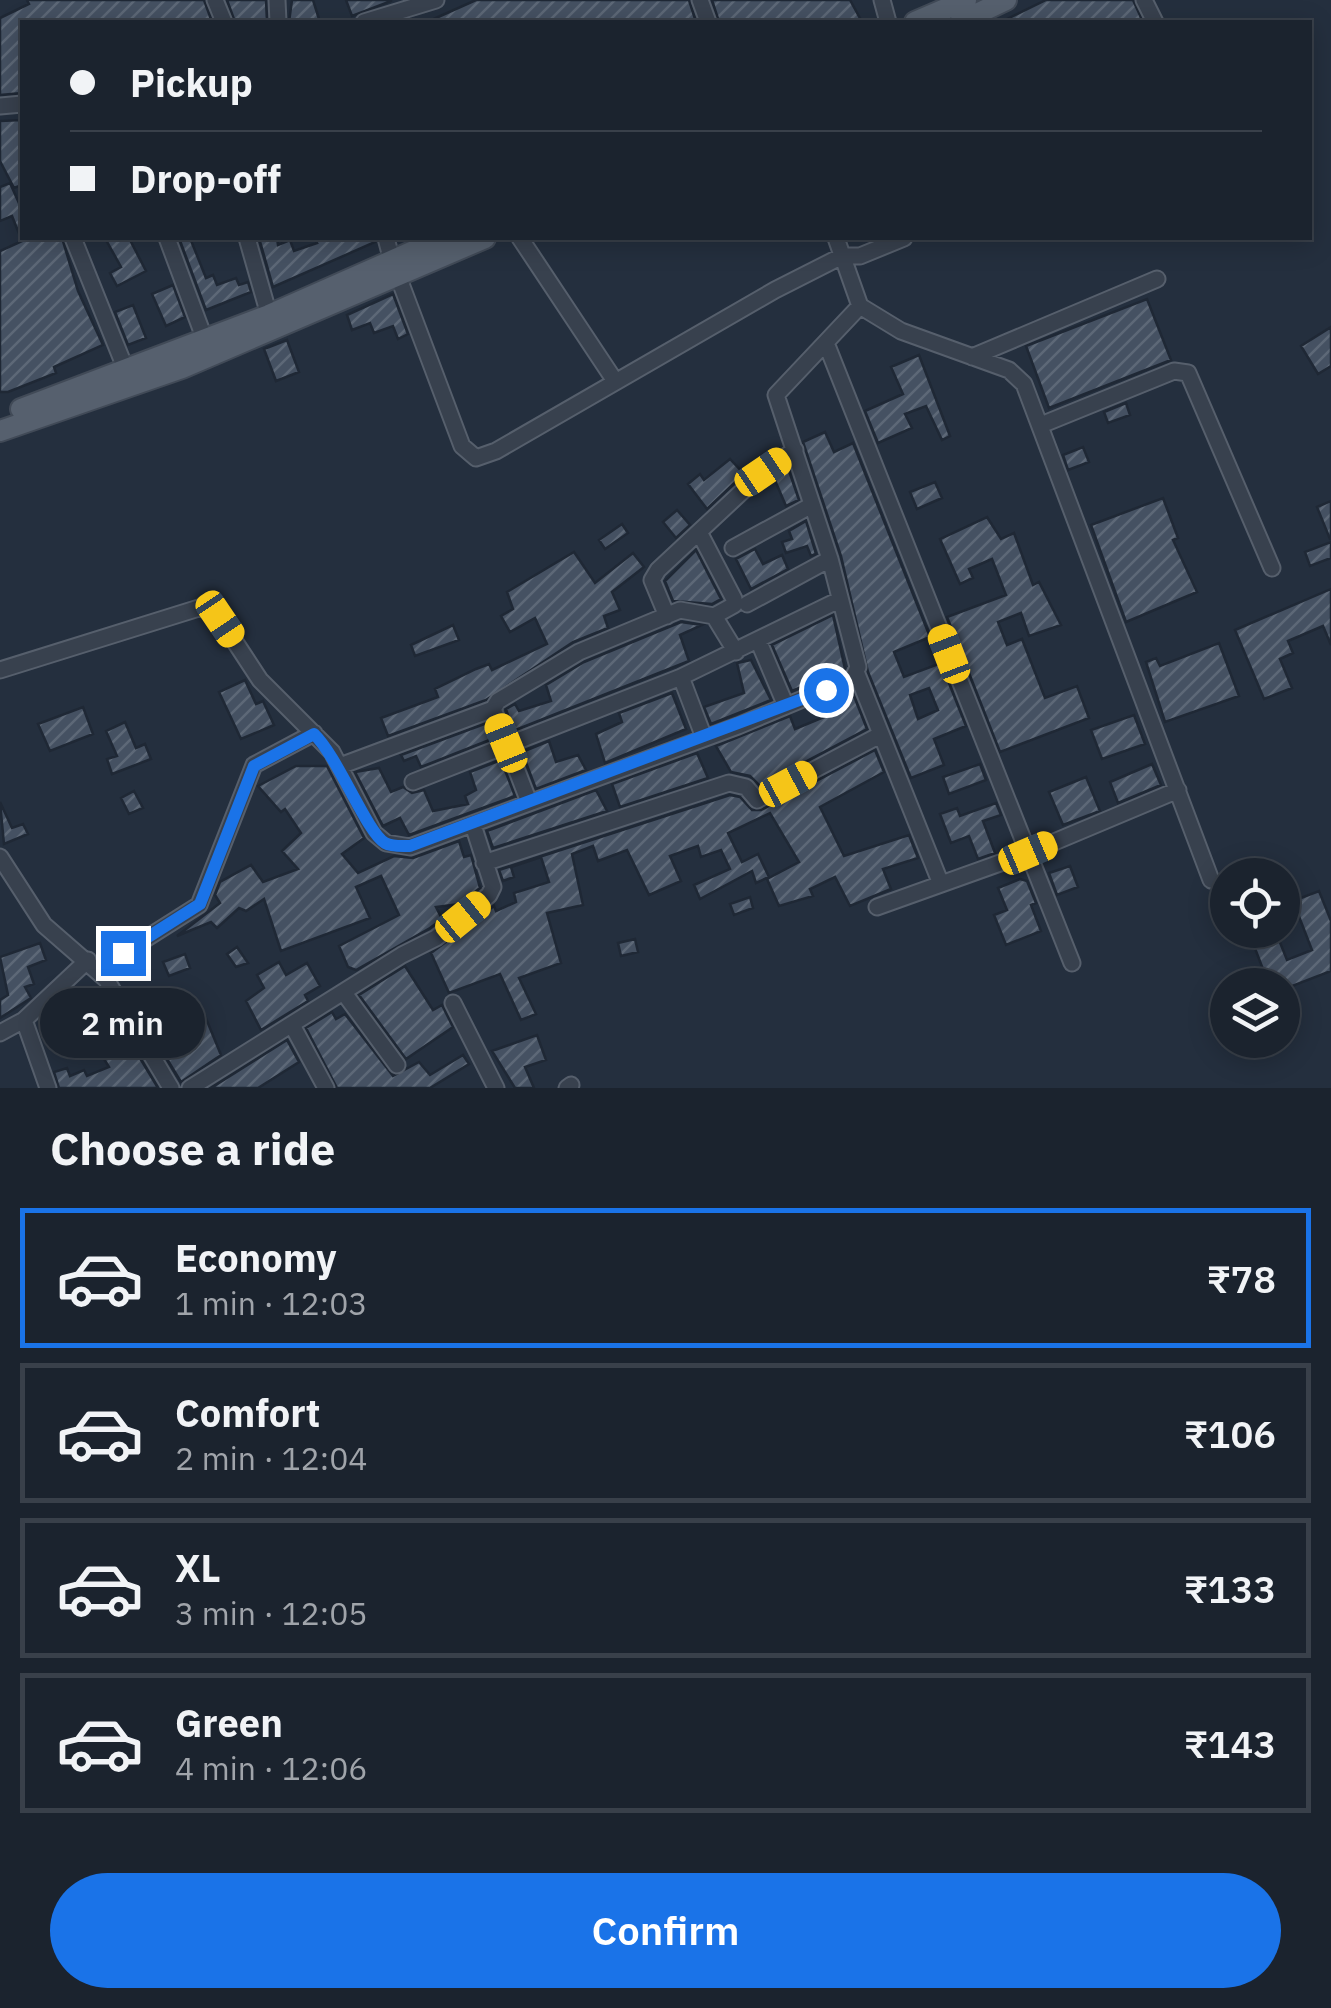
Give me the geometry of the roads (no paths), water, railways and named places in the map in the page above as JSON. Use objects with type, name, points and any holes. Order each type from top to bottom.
[{"type":"main road","points":[[920,20],[966,0]]},
{"type":"main road","points":[[964,20],[1006,0]]},
{"type":"main road","points":[[0,431],[182,368],[395,268],[440,240]]},
{"type":"main road","points":[[0,417],[479,240]]},
{"type":"street","points":[[371,20],[436,0]]},
{"type":"street","points":[[75,240],[126,370]]},
{"type":"street","points":[[168,240],[205,340]]},
{"type":"street","points":[[247,240],[250,261],[269,315]]},
{"type":"street","points":[[387,240],[462,446],[469,454],[486,456],[842,256],[860,256],[899,240]]},
{"type":"street","points":[[521,240],[616,381]]},
{"type":"street","points":[[837,240],[860,306],[901,331],[1009,370],[1024,384],[1210,877]]},
{"type":"street","points":[[972,356],[1156,280]]},
{"type":"street","points":[[860,306],[778,387],[776,395],[830,559],[857,674],[942,884]]},
{"type":"street","points":[[1009,370],[1021,336]]},
{"type":"street","points":[[826,343],[1072,963]]},
{"type":"street","points":[[1042,425],[1174,371],[1188,374],[1272,568]]},
{"type":"street","points":[[666,616],[652,580],[763,472],[795,450]]},
{"type":"street","points":[[732,548],[812,505]]},
{"type":"street","points":[[340,766],[492,710],[498,700],[579,652],[666,616],[685,610],[714,616],[734,605],[699,532]]},
{"type":"street","points":[[747,604],[830,559]]},
{"type":"street","points":[[413,782],[681,677],[839,600]]},
{"type":"street","points":[[0,670],[202,607],[220,619],[260,680],[340,766],[374,833],[386,844],[410,846],[786,706],[857,674]]},
{"type":"street","points":[[714,616],[736,652]]},
{"type":"street","points":[[758,640],[786,706]]},
{"type":"street","points":[[681,677],[702,735]]},
{"type":"street","points":[[492,710],[529,802]]},
{"type":"street","points":[[0,1033],[24,1020],[93,964],[200,904],[254,766],[314,734]]},
{"type":"street","points":[[484,863],[730,783],[746,787],[756,800],[880,735]]},
{"type":"street","points":[[877,907],[1028,853],[1178,790]]},
{"type":"street","points":[[190,1088],[436,938],[489,895],[492,887],[473,825]]},
{"type":"street","points":[[2,867],[44,925],[93,964],[171,1088]]},
{"type":"street","points":[[344,992],[397,1065]]},
{"type":"street","points":[[453,1002],[496,1088]]},
{"type":"street","points":[[24,1020],[48,1088]]},
{"type":"street","points":[[292,1025],[326,1088]]}]
